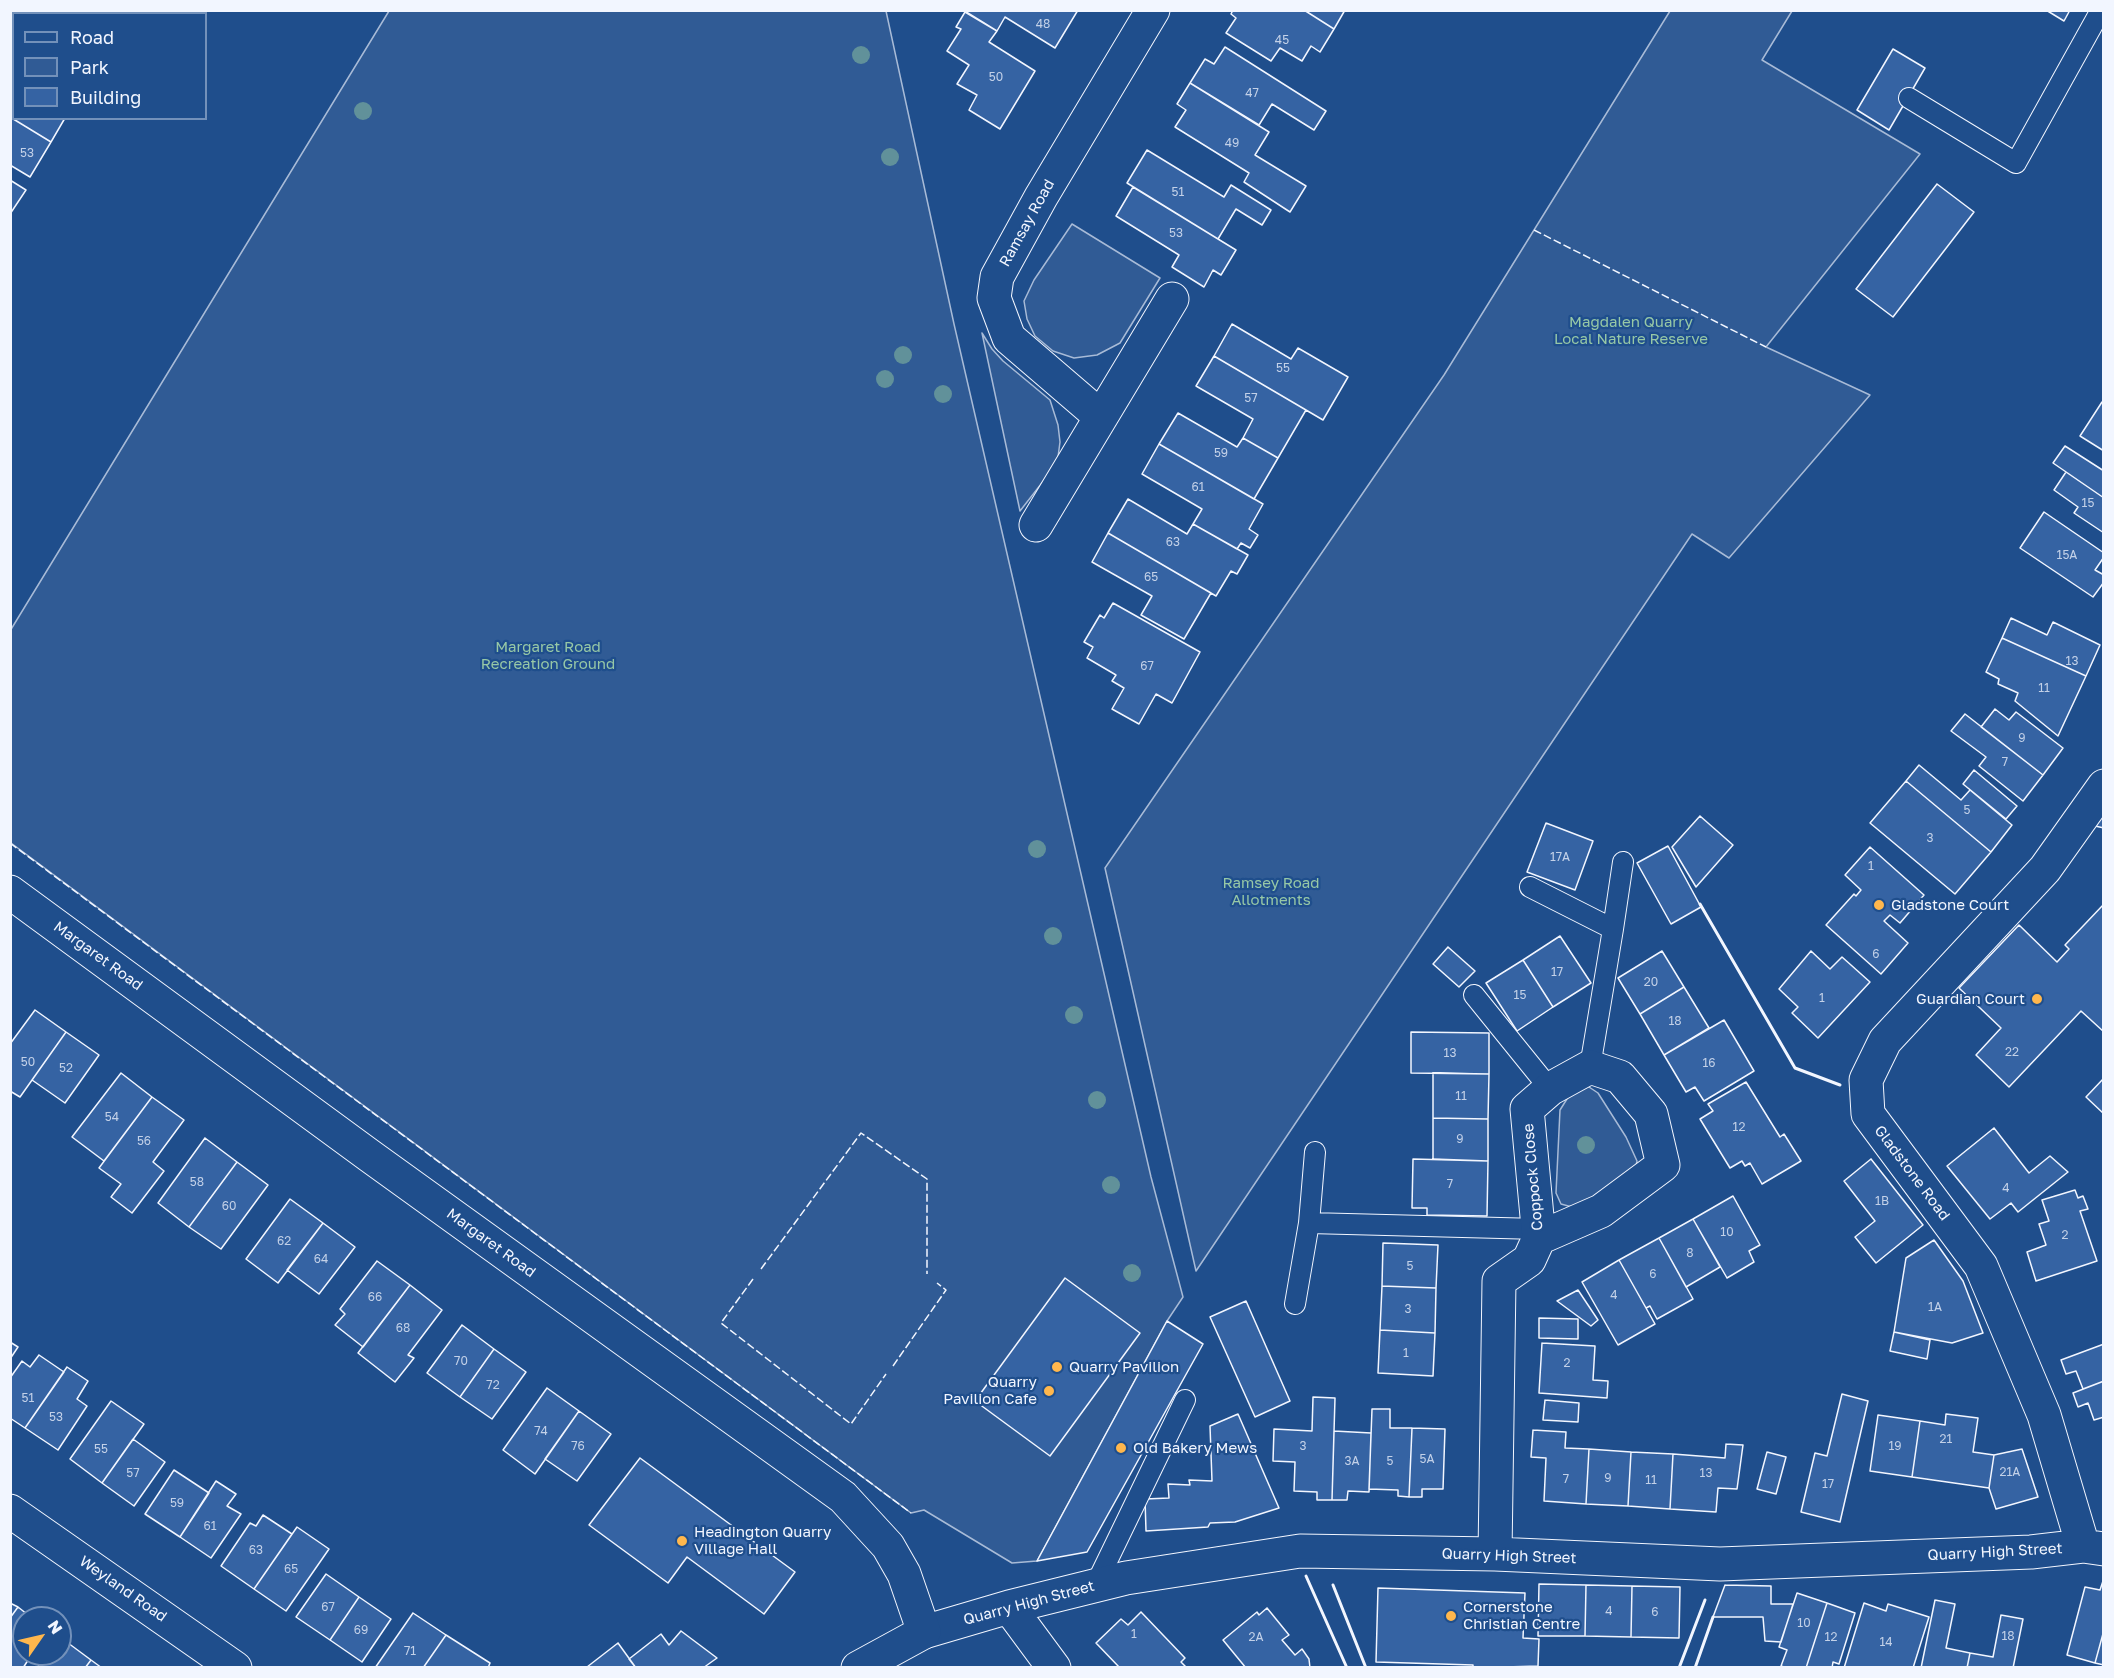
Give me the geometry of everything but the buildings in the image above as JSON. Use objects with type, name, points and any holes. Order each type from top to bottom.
[{"type":"street","name":"Ramsay Road","points":[[1101,417],[1009,338],[994,298],[997,277],[1041,197],[1153,10]]},
{"type":"street","points":[[1035,525],[1172,299]]},
{"type":"street","name":"Gladstone Road","points":[[2093,1548],[2044,1415],[1982,1266],[1868,1114],[1866,1080],[1885,1041],[2045,868],[2103,786]]},
{"type":"street","name":"Margaret Road","points":[[10,892],[380,1163],[843,1497],[888,1546],[904,1574],[924,1632]]},
{"type":"street","name":"Coppock Close","points":[[1495,1554],[1498,1281],[1529,1260],[1539,1234],[1527,1109],[1550,1089],[1590,1067],[1620,1077],[1651,1114],[1663,1165],[1601,1211],[1539,1234]]},
{"type":"street","name":"Weyland Road","points":[[10,1511],[235,1668]]},
{"type":"street","name":"Quarry High Street","points":[[858,1668],[924,1632],[1009,1607],[1125,1578],[1300,1551],[1495,1554],[1720,1564],[2093,1548]]},
{"type":"street","points":[[1009,1607],[1054,1668]]},
{"type":"lane","points":[[1910,98],[2016,163],[2101,10]]},
{"type":"lane","points":[[1590,1067],[1623,862]]},
{"type":"lane","points":[[1530,887],[1613,929]]},
{"type":"lane","points":[[1474,995],[1550,1089]]},
{"type":"lane","points":[[1295,1304],[1309,1223],[1315,1152]]},
{"type":"lane","points":[[1309,1223],[1539,1234]]},
{"type":"lane","points":[[1095,1586],[1185,1400]]},
{"type":"green space","name":"Margaret Road Recreation Ground","points":[[389,11],[886,11],[954,324],[1151,1177],[1183,1297],[1167,1321],[1037,1561],[1012,1563],[924,1510],[911,1513],[11,843],[10,631]]},
{"type":"green space","name":"Ramsey Road Allotments","points":[[1670,11],[1792,11],[1762,60],[1920,154],[1766,347],[1870,395],[1729,558],[1692,534],[1196,1271],[1105,868],[1444,375]]},
{"type":"green space","points":[[1072,224],[1160,278],[1120,343],[1097,355],[1074,358],[1053,351],[1035,336],[1027,319],[1024,301],[1034,280]]},
{"type":"green space","points":[[982,333],[1003,361],[1050,400],[1058,425],[1060,442],[1058,457],[1045,479],[1020,511]]},
{"type":"green space","points":[[1586,1085],[1598,1093],[1626,1137],[1637,1161],[1635,1171],[1625,1185],[1572,1207],[1561,1204],[1556,1193],[1560,1110],[1572,1091]]},
{"type":"fence","points":[[1534,230],[1766,347]]},
{"type":"fence","points":[[10,843],[911,1513]]},
{"type":"fence","points":[[761,1269],[861,1133],[927,1179],[927,1274]]},
{"type":"fence","points":[[753,1279],[721,1323],[851,1424],[886,1374]]},
{"type":"fence","points":[[893,1366],[946,1290],[937,1283]]},
{"type":"wall","points":[[1700,904],[1795,1068],[1840,1085]]},
{"type":"wall","points":[[1306,1576],[1347,1668]]},
{"type":"wall","points":[[1333,1585],[1366,1668]]},
{"type":"wall","points":[[1679,1668],[1705,1600]]},
{"type":"wall","points":[[1695,1668],[1713,1617]]},
{"type":"place","name":"Gladstone Court","points":[[1879,905]]},
{"type":"place","name":"Guardian Court","points":[[2037,999]]},
{"type":"place","name":"Quarry Pavilion","points":[[1057,1367]]},
{"type":"place","name":"Quarry Pavilion Cafe","points":[[1049,1391]]},
{"type":"place","name":"Old Bakery Mews","points":[[1121,1448]]},
{"type":"place","name":"Headington Quarry Village Hall","points":[[682,1541]]},
{"type":"place","name":"Cornerstone Christian Centre","points":[[1451,1616]]},
{"type":"park label","name":"Magdalen Quarry Local Nature Reserve","points":[[1631,330]]}]
